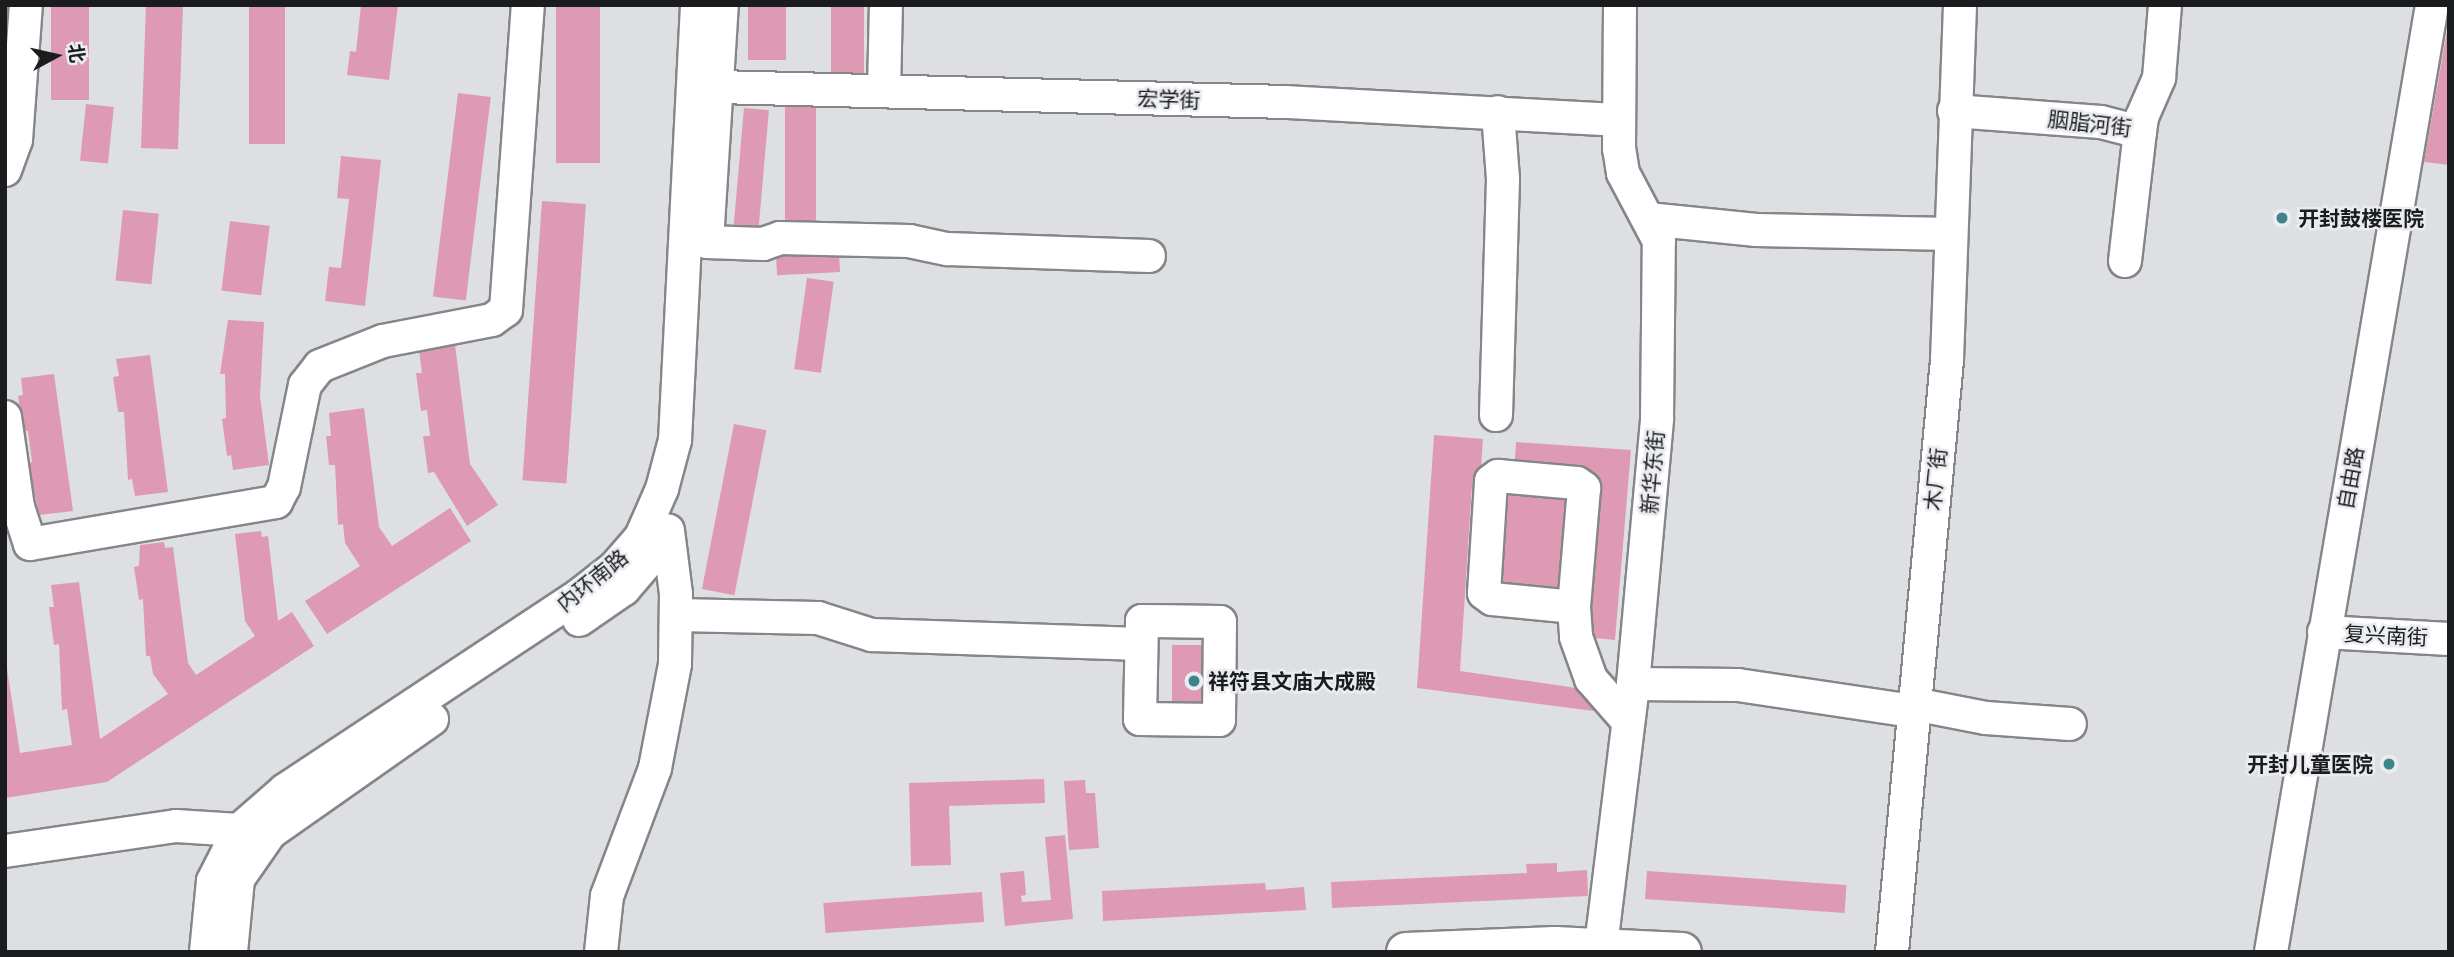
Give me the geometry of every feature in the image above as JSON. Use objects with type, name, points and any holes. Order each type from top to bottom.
[{"type":"main road","points":[[1406,952],[1601,946],[1682,952]]},
{"type":"street","points":[[5,170],[16,141],[26,5]]},
{"type":"street","points":[[5,416],[18,507],[30,544],[276,502],[284,487],[305,386],[320,366],[383,341],[492,320],[506,310],[528,5]]},
{"type":"street","name":"内环南路","points":[[206,952],[213,881],[239,830],[285,790],[578,596],[615,567],[640,537],[662,489],[675,440],[697,5]]},
{"type":"street","name":"内环南路","points":[[231,952],[238,879],[270,833],[624,589],[668,531],[691,454],[722,5]]},
{"type":"street","points":[[884,91],[887,5]]},
{"type":"street","name":"新华东街","points":[[1601,946],[1626,719],[1633,684],[1657,418],[1659,251],[1648,219],[1623,173],[1619,120],[1620,5]]},
{"type":"street","name":"木厂街","points":[[1892,952],[1947,360],[1954,111],[1960,5]]},
{"type":"street","name":"胭脂河街","points":[[1954,111],[2101,122],[2140,132],[2142,117],[2159,78],[2165,5]]},
{"type":"street","name":"自由路","points":[[2271,952],[2432,5]]},
{"type":"street","name":"宏学街","points":[[718,87],[1498,113],[1619,120]]},
{"type":"street","points":[[1496,415],[1503,179],[1498,113]]},
{"type":"street","points":[[2125,261],[2140,132]]},
{"type":"street","points":[[1648,219],[1756,230],[1951,234]]},
{"type":"street","points":[[707,242],[909,241],[948,249],[1149,256]]},
{"type":"street","points":[[1574,607],[1492,599],[1484,593],[1491,481],[1498,476],[1577,483],[1584,488],[1574,607],[1576,637],[1591,679],[1626,719]]},
{"type":"street","points":[[601,952],[607,896],[655,768],[675,664],[677,615],[668,531]]},
{"type":"street","points":[[677,615],[818,618],[872,635],[1141,644]]},
{"type":"street","name":"复兴南街","points":[[2324,632],[2449,639]]},
{"type":"street","points":[[1633,684],[1738,685],[1986,718],[2070,724]]},
{"type":"street","points":[[5,851],[176,826],[239,830]]},
{"type":"building","points":[[51,5],[89,5],[89,100],[51,100]]},
{"type":"building","points":[[146,5],[183,6],[178,149],[141,148]]},
{"type":"building","points":[[249,5],[285,5],[285,144],[249,144]]},
{"type":"building","points":[[361,5],[398,5],[389,80],[347,75],[350,51],[356,52]]},
{"type":"building","points":[[556,5],[600,5],[600,163],[556,163]]},
{"type":"building","points":[[748,5],[786,5],[786,60],[748,60]]},
{"type":"building","points":[[831,5],[864,5],[864,73],[831,73]]},
{"type":"building","points":[[2449,31],[2449,165],[2424,162]]},
{"type":"building","points":[[458,93],[491,97],[466,300],[433,296]]},
{"type":"building","points":[[86,104],[114,107],[108,164],[80,161]]},
{"type":"building","points":[[785,107],[816,107],[816,230],[785,230]]},
{"type":"building","points":[[744,108],[769,110],[758,232],[733,230]]},
{"type":"building","points":[[341,156],[381,160],[365,306],[325,301],[329,267],[341,268],[349,199],[337,198]]},
{"type":"building","points":[[542,201],[586,204],[566,483],[522,480]]},
{"type":"building","points":[[123,210],[159,214],[151,284],[116,281]]},
{"type":"building","points":[[230,221],[270,226],[261,295],[221,290]]},
{"type":"building","points":[[839,253],[840,272],[777,275],[776,256]]},
{"type":"building","points":[[807,278],[834,282],[821,373],[794,369]]},
{"type":"building","points":[[228,320],[264,322],[260,396],[269,465],[233,470],[231,455],[227,456],[222,419],[226,418],[225,374],[220,374]]},
{"type":"building","points":[[455,345],[470,464],[498,505],[467,526],[434,472],[428,473],[423,436],[430,436],[427,410],[421,411],[416,373],[422,373],[419,350]]},
{"type":"building","points":[[150,355],[168,492],[135,496],[132,479],[128,480],[124,412],[118,412],[113,377],[119,376],[116,359]]},
{"type":"building","points":[[54,374],[73,511],[39,515],[28,463],[32,462],[28,431],[23,431],[18,396],[23,395],[21,378]]},
{"type":"building","points":[[364,408],[379,527],[392,546],[450,508],[471,541],[327,634],[305,601],[360,566],[345,543],[343,524],[338,525],[335,465],[329,465],[326,436],[331,436],[329,413]]},
{"type":"building","points":[[734,424],[766,430],[734,595],[702,589]]},
{"type":"building","points":[[1434,435],[1483,439],[1480,485],[1472,485],[1460,671],[1583,689],[1595,703],[1594,711],[1417,688]]},
{"type":"building","points":[[1516,442],[1631,450],[1615,640],[1586,637],[1600,479],[1514,473]]},
{"type":"building","points":[[1509,487],[1575,492],[1568,594],[1502,590]]},
{"type":"building","points":[[261,531],[262,537],[268,536],[278,621],[292,612],[314,646],[107,782],[5,798],[5,656],[20,753],[72,745],[67,709],[62,710],[59,644],[54,645],[49,607],[54,607],[51,585],[79,582],[100,739],[168,694],[153,674],[150,656],[146,656],[143,599],[139,600],[134,567],[139,566],[140,545],[164,542],[165,548],[173,547],[188,663],[196,675],[255,636],[245,621],[235,534]]},
{"type":"building","name":"祥符县文庙大成殿","points":[[1172,645],[1216,645],[1216,716],[1172,716]]},
{"type":"building","points":[[1044,779],[1045,803],[949,806],[951,865],[911,866],[909,783]]},
{"type":"building","points":[[1085,780],[1086,793],[1095,793],[1099,848],[1069,850],[1064,781]]},
{"type":"building","points":[[1065,835],[1073,919],[1005,926],[1000,873],[1024,871],[1026,895],[1021,896],[1022,902],[1051,900],[1045,837]]},
{"type":"building","points":[[1557,863],[1557,872],[1587,870],[1588,896],[1332,908],[1331,882],[1527,873],[1526,864]]},
{"type":"building","points":[[1647,871],[1847,885],[1845,913],[1645,899]]},
{"type":"building","points":[[1265,883],[1266,890],[1304,887],[1306,910],[1103,921],[1102,891]]},
{"type":"building","points":[[982,892],[984,922],[825,933],[823,903]]},
{"type":"place","name":"开封鼓楼医院","points":[[2282,218]]},
{"type":"place","name":"祥符县文庙大成殿","points":[[1194,681]]},
{"type":"place","name":"开封儿童医院","points":[[2389,764]]}]
